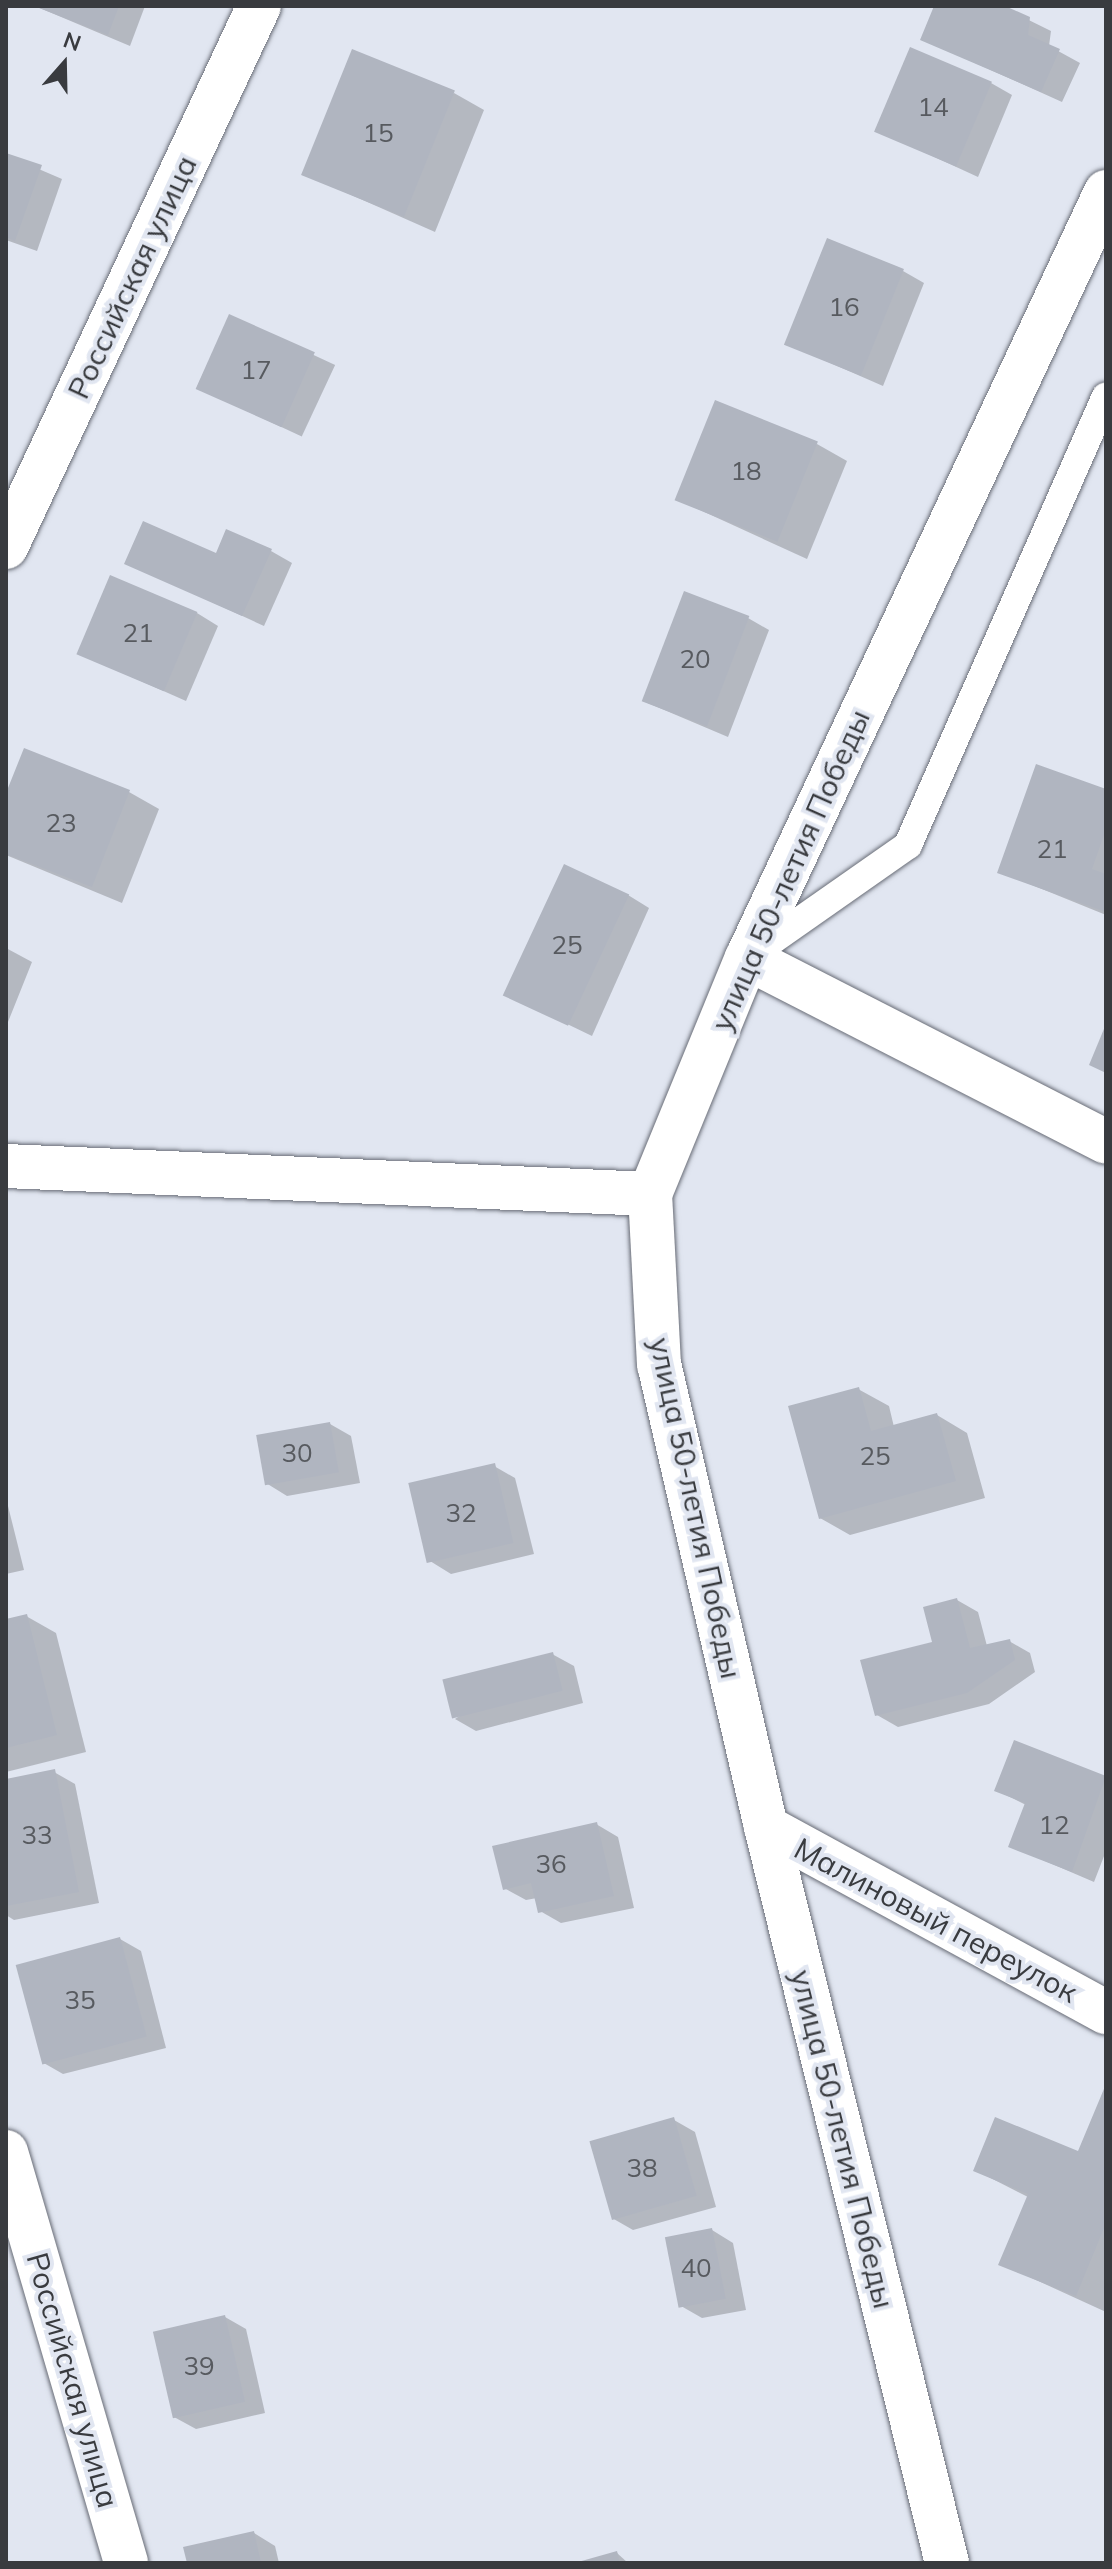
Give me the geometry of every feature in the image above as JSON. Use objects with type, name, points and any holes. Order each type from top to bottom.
[{"type":"street","name":"Российская улица","points":[[6,547],[259,6]]},
{"type":"street","name":"улица 50-летия Победы","points":[[947,2563],[766,1827],[659,1365],[650,1194],[747,958],[1106,192]]},
{"type":"street","points":[[747,958],[1106,1142]]},
{"type":"street","points":[[6,1166],[650,1194]]},
{"type":"street","name":"Малиновый переулок","points":[[766,1827],[1106,2012]]},
{"type":"street","name":"Российская улица","points":[[6,2152],[126,2563]]},
{"type":"lane","points":[[747,958],[908,845],[1106,397]]},
{"type":"building","points":[[34,6],[119,6],[108,35]]},
{"type":"building","points":[[934,6],[1005,6],[1030,17],[1028,35],[1060,49],[1041,92],[920,40]]},
{"type":"building","points":[[910,47],[992,82],[956,166],[874,132]]},
{"type":"building","points":[[352,49],[455,91],[404,217],[301,175]]},
{"type":"building","points":[[6,153],[42,165],[15,241],[6,237]]},
{"type":"building","points":[[827,238],[904,269],[861,376],[784,345]]},
{"type":"building","points":[[229,314],[315,352],[282,427],[196,389]]},
{"type":"building","points":[[715,400],[818,442],[777,542],[675,500]]},
{"type":"building","points":[[143,521],[216,553],[226,529],[272,549],[242,616],[124,564]]},
{"type":"building","points":[[110,575],[197,612],[164,691],[76,654]]},
{"type":"building","points":[[684,591],[749,616],[707,726],[642,701]]},
{"type":"building","points":[[24,748],[130,790],[92,887],[6,854],[6,793]]},
{"type":"building","points":[[1036,764],[1106,789],[1106,829],[1092,869],[1106,874],[1106,912],[997,873]]},
{"type":"building","points":[[564,864],[629,894],[568,1026],[503,995]]},
{"type":"building","points":[[1106,1024],[1106,1073],[1089,1065]]},
{"type":"building","points":[[859,1387],[871,1431],[937,1413],[956,1481],[819,1519],[788,1406]]},
{"type":"building","points":[[330,1422],[339,1472],[265,1485],[256,1435]]},
{"type":"building","points":[[495,1463],[513,1543],[427,1563],[408,1483]]},
{"type":"building","points":[[957,1598],[970,1648],[1010,1639],[1015,1660],[967,1693],[875,1716],[860,1660],[932,1642],[923,1607]]},
{"type":"building","points":[[27,1614],[57,1735],[6,1748],[6,1619]]},
{"type":"building","points":[[553,1652],[563,1691],[452,1718],[442,1680]]},
{"type":"building","points":[[1014,1740],[1106,1776],[1072,1872],[1008,1847],[1025,1803],[994,1791]]},
{"type":"building","points":[[55,1769],[79,1892],[6,1906],[6,1779]]},
{"type":"building","points":[[597,1822],[614,1896],[538,1913],[531,1883],[503,1890],[492,1846]]},
{"type":"building","points":[[120,1937],[147,2036],[42,2064],[16,1965]]},
{"type":"building","points":[[1106,2084],[1106,2223],[1076,2296],[998,2265],[1028,2194],[973,2171],[995,2117],[1078,2151]]},
{"type":"building","points":[[674,2117],[697,2196],[612,2220],[589,2141]]},
{"type":"building","points":[[712,2228],[726,2299],[679,2308],[665,2237]]},
{"type":"building","points":[[225,2315],[245,2402],[173,2418],[153,2332]]},
{"type":"building","points":[[254,2531],[261,2563],[187,2563],[183,2547]]},
{"type":"building","points":[[617,2551],[620,2563],[578,2563],[578,2562]]}]
